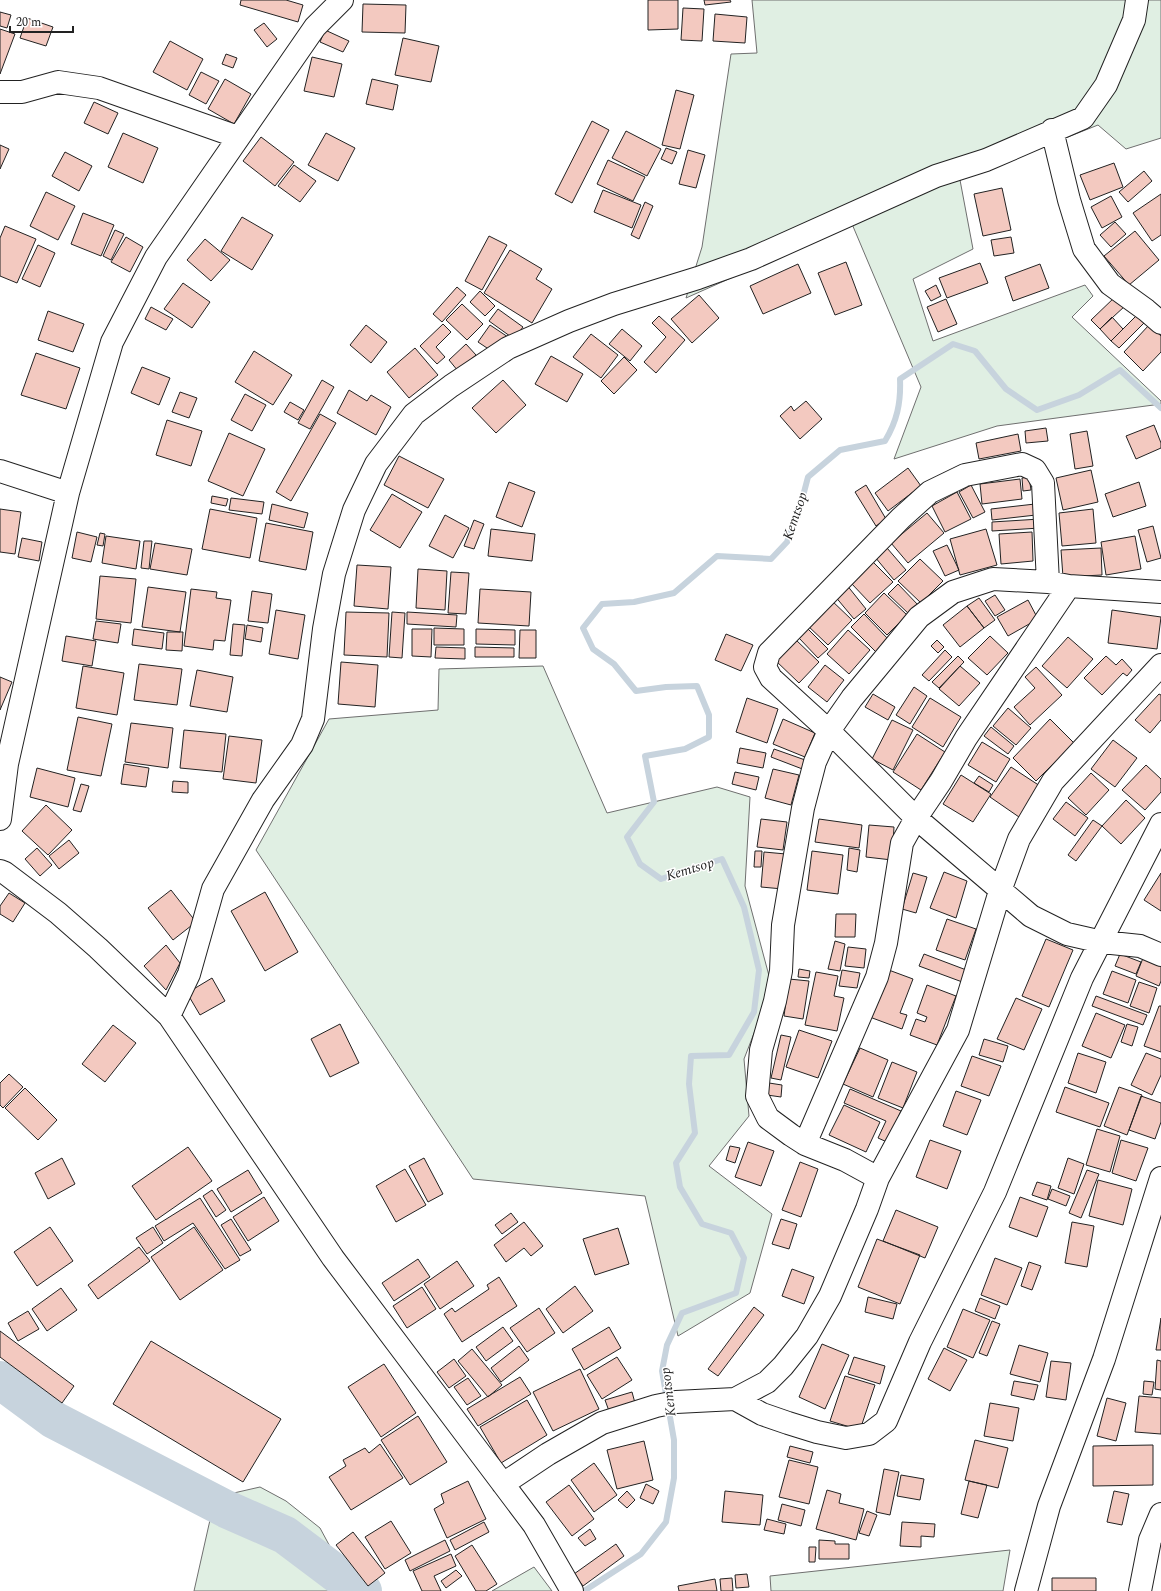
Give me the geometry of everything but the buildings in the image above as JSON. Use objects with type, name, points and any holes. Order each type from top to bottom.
[{"type":"street","points":[[0,819],[7,764],[68,493],[112,342],[156,257],[315,27],[342,0]]},
{"type":"street","points":[[169,1016],[190,974],[213,890],[263,800],[302,745],[312,719],[324,629],[334,574],[354,510],[376,464],[414,414],[451,386],[508,348],[569,321],[614,304],[698,278],[751,259],[936,176],[986,160],[1052,130],[1083,118],[1106,85],[1134,20],[1138,0]]},
{"type":"street","points":[[0,92],[22,92],[58,82],[99,88],[238,137]]},
{"type":"street","points":[[1052,130],[1069,200],[1084,249],[1110,284],[1146,310],[1161,323]]},
{"type":"street","points":[[1048,582],[1043,483],[1035,470],[1022,464],[964,475],[930,492],[901,518],[769,653],[765,667],[771,678],[829,731],[916,818],[1031,916],[1067,934],[1102,942],[1140,946],[1161,955]]},
{"type":"street","points":[[0,471],[68,493]]},
{"type":"street","points":[[878,1178],[845,1160],[805,1144],[768,1118],[757,1096],[761,1050],[782,971],[783,924],[803,808],[815,762],[829,731],[852,698],[920,617],[953,592],[992,579],[1048,582],[1069,586],[1161,592]]},
{"type":"street","points":[[805,1144],[877,977],[886,942],[902,844],[916,818],[941,781],[966,738],[1069,586]]},
{"type":"street","points":[[503,1484],[548,1454],[602,1423],[666,1404],[735,1399],[767,1382],[783,1366],[807,1336],[830,1296],[867,1209],[878,1178],[958,1030],[1000,891],[1019,839],[1053,781],[1161,665]]},
{"type":"street","points":[[735,1399],[762,1414],[817,1432],[846,1438],[869,1434],[886,1421],[920,1342],[995,1192],[1082,978],[1102,942],[1161,824]]},
{"type":"street","points":[[2,868],[58,912],[169,1016],[333,1258],[534,1525],[572,1591]]},
{"type":"street","points":[[1026,1591],[1049,1506],[1104,1359],[1161,1178]]},
{"type":"street","points":[[1140,1591],[1150,1540],[1161,1514]]},
{"type":"green space","points":[[752,0],[1161,0],[1161,138],[1126,149],[1098,125],[960,180],[973,249],[913,279],[933,341],[1085,285],[1093,296],[1072,317],[1161,401],[1161,404],[997,426],[894,459],[921,387],[852,224],[686,298],[702,247],[731,54],[757,53]]},
{"type":"green space","points":[[543,666],[607,813],[717,787],[750,797],[745,886],[772,987],[744,1059],[749,1116],[709,1166],[772,1214],[750,1293],[678,1336],[645,1196],[473,1179],[256,850],[329,719],[438,710],[439,669]]},
{"type":"green space","points":[[260,1487],[286,1501],[320,1528],[341,1567],[361,1589],[370,1591],[194,1591],[210,1520],[225,1495]]},
{"type":"green space","points":[[1010,1550],[1003,1591],[771,1591],[770,1576]]},
{"type":"green space","points":[[534,1567],[552,1591],[492,1591]]},
{"type":"waterway","name":"Kemtsop","points":[[584,1591],[641,1554],[666,1522],[674,1478],[674,1440],[662,1371],[667,1345],[682,1313],[736,1293],[744,1258],[731,1233],[702,1224],[680,1187],[676,1163],[695,1133],[689,1084],[691,1056],[729,1055],[754,1012],[759,970],[744,907],[722,859],[661,879],[640,864],[627,837],[654,802],[645,756],[685,749],[709,737],[709,715],[697,686],[666,687],[636,691],[614,664],[593,649],[583,628],[602,604],[634,602],[674,593],[717,556],[771,559],[787,542],[798,515],[808,477],[840,450],[885,441],[893,426],[899,404],[900,379],[953,344],[975,351],[1006,389],[1037,410],[1079,395],[1120,370],[1161,408]]},
{"type":"waterway","points":[[0,1380],[54,1420],[226,1509],[285,1535],[354,1587],[363,1591]]}]
